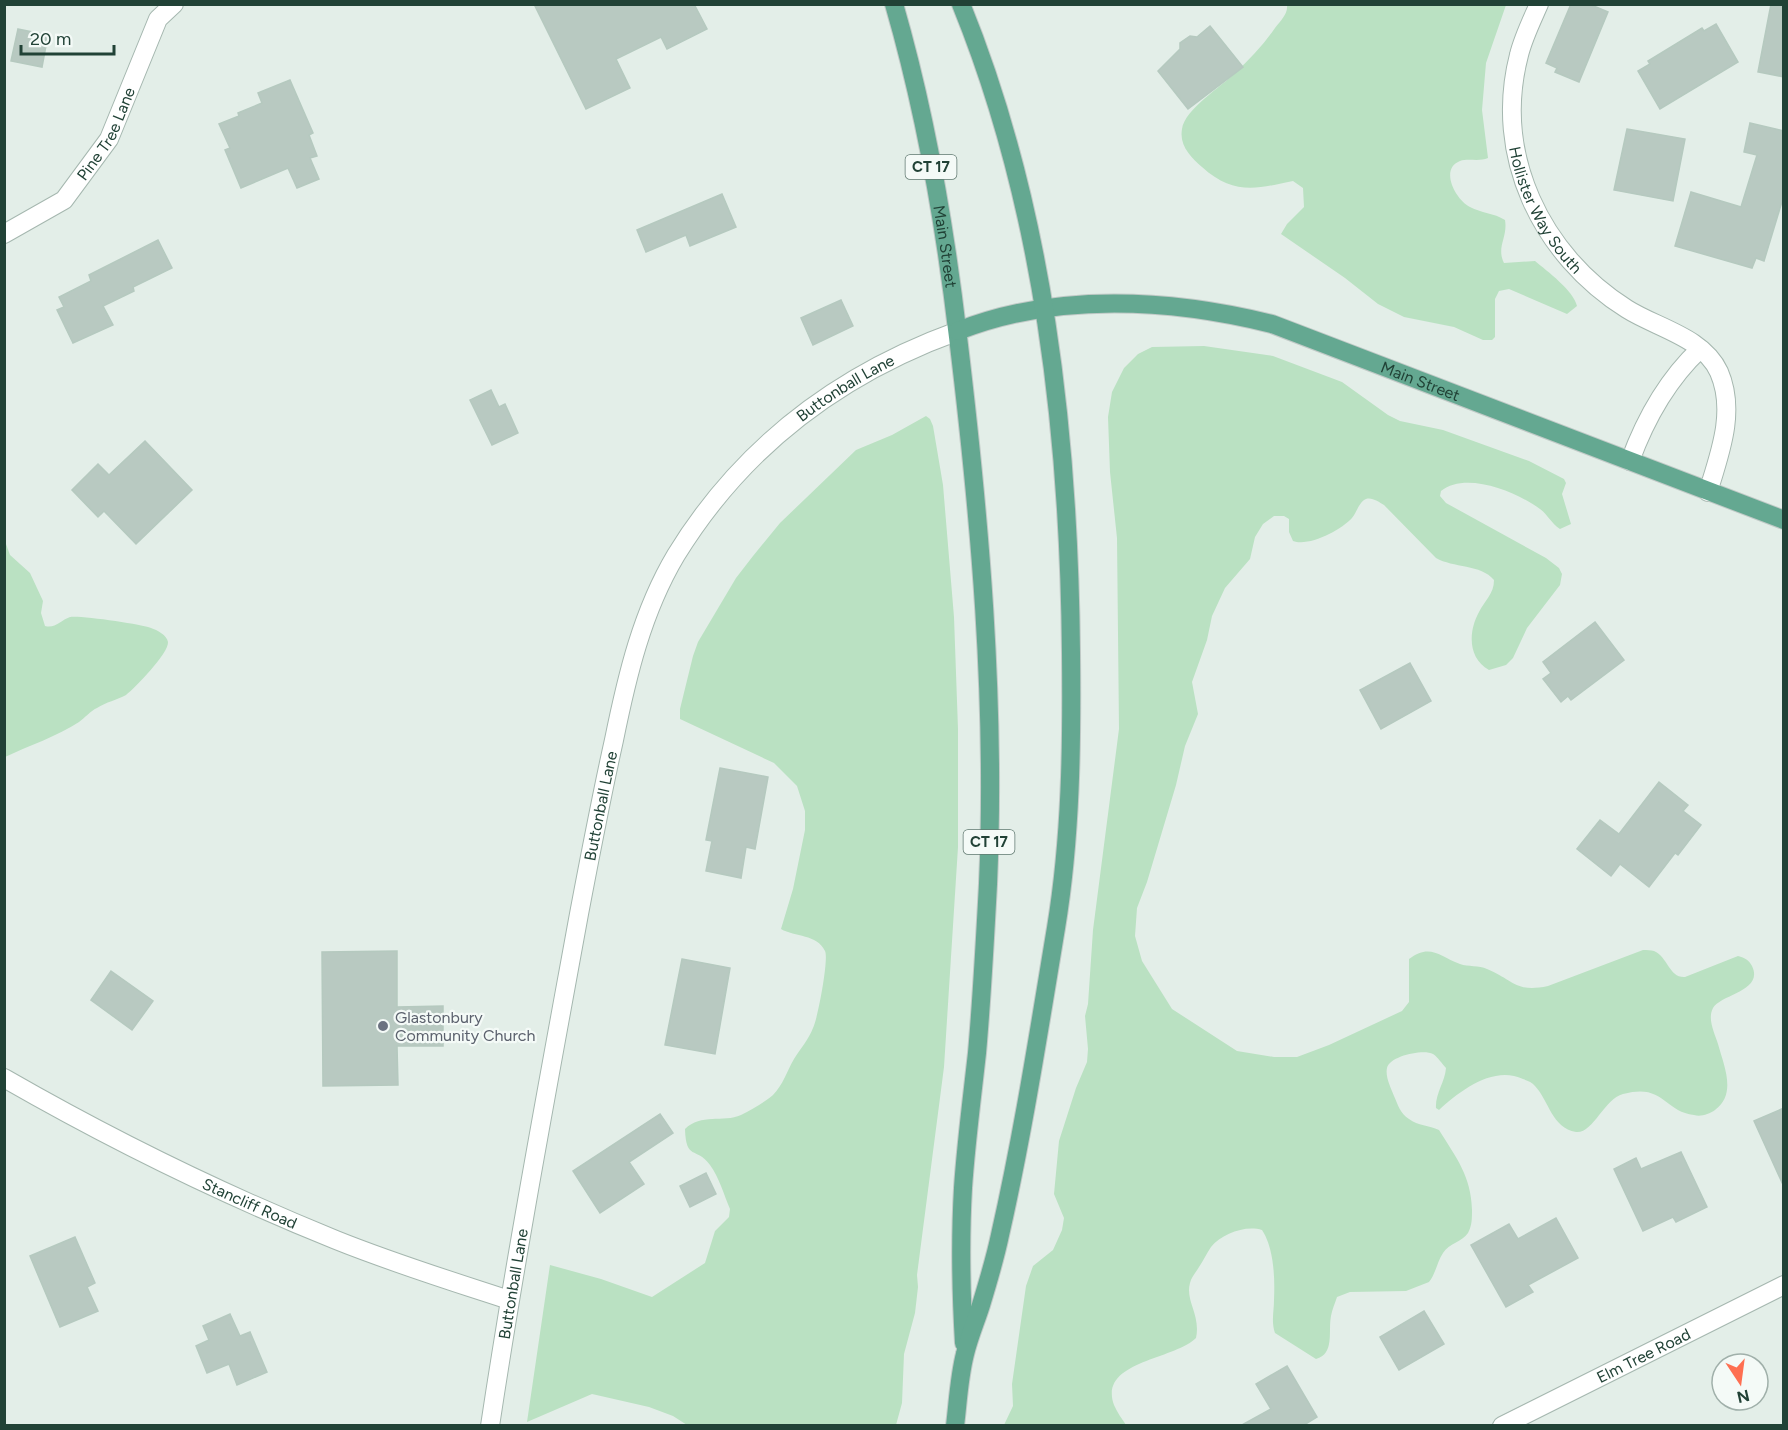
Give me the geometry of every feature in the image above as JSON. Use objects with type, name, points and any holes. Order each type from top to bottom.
[{"type":"main road","name":"CT 17","points":[[955,1425],[965,1353],[997,1248],[1010,1194],[1057,923],[1069,806],[1071,723],[1071,594],[1066,501],[1044,310],[1024,207],[1007,141],[988,78],[961,4]]},
{"type":"main road","name":"Main Street","points":[[898,6],[936,195],[958,331],[1010,316],[1097,304],[1185,307],[1272,324],[1784,520]]},
{"type":"main road","name":"CT 17","points":[[958,331],[976,487],[984,585],[989,684],[990,798],[983,966],[963,1188],[962,1298],[965,1353]]},
{"type":"street","name":"Pine Tree Lane","points":[[4,234],[64,200],[103,148],[109,139],[158,19],[174,4]]},
{"type":"street","name":"Hollister Way South","points":[[1539,4],[1519,54],[1512,99],[1515,151],[1522,179],[1533,207],[1549,234],[1586,278],[1625,308],[1681,336],[1700,349],[1718,371],[1724,388],[1726,405],[1724,440],[1708,492]]},
{"type":"street","name":"Buttonball Lane","points":[[490,1425],[509,1300],[601,798],[629,667],[648,612],[675,557],[703,515],[742,467],[777,435],[810,407],[847,382],[926,342],[958,331]]},
{"type":"street","points":[[1630,462],[1650,416],[1675,376],[1700,349]]},
{"type":"street","name":"Stancliff Road","points":[[4,1078],[119,1141],[236,1198],[339,1241],[509,1300]]},
{"type":"street","name":"Elm Tree Road","points":[[1502,1425],[1784,1284]]},
{"type":"green space","points":[[1287,5],[1506,5],[1486,63],[1482,110],[1488,158],[1460,161],[1454,165],[1450,177],[1455,191],[1470,207],[1505,220],[1501,252],[1504,263],[1535,261],[1566,288],[1577,306],[1567,314],[1509,289],[1499,291],[1495,299],[1495,337],[1492,340],[1483,340],[1454,327],[1404,317],[1378,304],[1281,234],[1287,224],[1304,207],[1303,188],[1293,181],[1245,188],[1235,186],[1213,176],[1194,159],[1182,141],[1185,121],[1196,106],[1235,73],[1266,40],[1284,17]]},
{"type":"green space","points":[[1204,346],[1273,356],[1342,382],[1400,421],[1443,430],[1529,461],[1564,479],[1566,483],[1562,494],[1571,524],[1560,529],[1543,511],[1518,496],[1491,486],[1464,483],[1451,485],[1441,491],[1440,496],[1446,503],[1546,558],[1559,568],[1562,574],[1560,585],[1527,628],[1513,658],[1506,665],[1489,670],[1477,659],[1472,636],[1475,620],[1491,593],[1494,580],[1482,571],[1436,558],[1384,505],[1373,499],[1366,499],[1352,518],[1340,528],[1307,542],[1293,541],[1289,532],[1289,519],[1284,516],[1274,516],[1263,524],[1255,537],[1250,559],[1225,588],[1212,616],[1207,640],[1192,682],[1198,714],[1185,746],[1176,785],[1137,908],[1135,936],[1142,961],[1172,1009],[1237,1051],[1274,1057],[1297,1057],[1329,1045],[1402,1011],[1409,1002],[1409,959],[1423,952],[1429,951],[1463,965],[1484,968],[1521,987],[1528,988],[1548,986],[1643,950],[1659,954],[1672,971],[1680,976],[1685,977],[1738,956],[1750,962],[1754,974],[1747,987],[1717,1003],[1711,1012],[1712,1026],[1725,1070],[1727,1088],[1722,1103],[1705,1115],[1697,1116],[1684,1112],[1655,1095],[1637,1092],[1616,1097],[1588,1128],[1576,1132],[1556,1120],[1533,1084],[1512,1076],[1500,1075],[1467,1088],[1439,1110],[1436,1108],[1436,1103],[1446,1068],[1438,1059],[1433,1054],[1422,1052],[1394,1060],[1387,1068],[1387,1075],[1400,1109],[1412,1121],[1439,1130],[1462,1168],[1471,1198],[1472,1219],[1468,1233],[1441,1256],[1429,1282],[1406,1291],[1350,1292],[1337,1297],[1331,1316],[1328,1347],[1322,1356],[1316,1359],[1275,1333],[1273,1264],[1269,1245],[1262,1230],[1248,1229],[1234,1232],[1221,1238],[1211,1247],[1191,1281],[1189,1290],[1196,1322],[1196,1338],[1172,1352],[1127,1370],[1117,1379],[1112,1390],[1114,1405],[1126,1425],[1004,1425],[1013,1406],[1012,1384],[1026,1286],[1033,1266],[1053,1250],[1062,1230],[1064,1218],[1054,1194],[1059,1141],[1087,1062],[1085,1016],[1088,1004],[1093,930],[1119,729],[1117,538],[1110,472],[1108,417],[1112,392],[1124,368],[1138,354],[1152,347]]},
{"type":"green space","points":[[926,416],[933,426],[943,485],[954,617],[958,729],[958,847],[944,1067],[917,1275],[915,1313],[904,1354],[902,1403],[896,1425],[687,1425],[673,1416],[649,1407],[592,1394],[527,1422],[550,1265],[601,1279],[652,1297],[705,1263],[715,1231],[729,1217],[730,1209],[713,1170],[705,1159],[693,1152],[687,1145],[685,1129],[698,1121],[741,1115],[773,1095],[780,1087],[809,1036],[818,1013],[824,976],[825,951],[811,939],[781,929],[793,889],[805,830],[805,811],[797,786],[774,763],[680,719],[680,709],[698,642],[736,578],[780,523],[856,450],[892,435]]},
{"type":"green space","points":[[4,525],[10,555],[30,573],[43,601],[41,613],[45,626],[55,625],[70,617],[110,620],[145,626],[159,631],[168,642],[158,662],[126,695],[94,709],[79,722],[62,732],[5,757]]},
{"type":"building","points":[[534,4],[694,4],[707,29],[667,49],[661,37],[616,59],[630,88],[586,109]]},
{"type":"building","points":[[1571,4],[1589,4],[1608,12],[1579,82],[1555,72],[1557,68],[1546,63]]},
{"type":"building","points":[[1771,4],[1784,4],[1784,77],[1758,72]]},
{"type":"building","points":[[1716,24],[1738,62],[1660,109],[1638,71],[1650,64],[1648,61],[1702,28],[1704,31]]},
{"type":"building","points":[[1210,26],[1243,67],[1188,109],[1158,71],[1180,49],[1180,43],[1190,36],[1197,37]]},
{"type":"building","points":[[18,29],[48,35],[42,67],[11,61]]},
{"type":"building","points":[[290,80],[313,133],[309,135],[317,156],[310,158],[319,179],[297,188],[288,168],[241,188],[225,150],[230,148],[219,124],[262,103],[258,93]]},
{"type":"building","points":[[1750,123],[1784,131],[1784,195],[1764,261],[1756,258],[1752,268],[1675,246],[1691,192],[1741,207],[1757,155],[1744,152]]},
{"type":"building","points":[[1627,129],[1685,139],[1673,201],[1614,190]]},
{"type":"building","points":[[722,194],[736,227],[690,246],[686,235],[646,252],[637,230]]},
{"type":"building","points":[[158,240],[172,268],[133,287],[134,291],[103,306],[113,325],[73,343],[57,310],[64,307],[59,297],[91,281],[89,275]]},
{"type":"building","points":[[841,300],[853,326],[813,345],[801,318]]},
{"type":"building","points":[[491,390],[499,407],[505,404],[518,433],[492,445],[470,400]]},
{"type":"building","points":[[145,441],[192,490],[136,544],[104,511],[98,517],[72,490],[98,464],[109,475]]},
{"type":"building","points":[[1595,622],[1624,660],[1571,700],[1568,696],[1561,702],[1543,679],[1551,673],[1543,662]]},
{"type":"building","points":[[1410,663],[1431,701],[1381,729],[1360,690]]},
{"type":"building","points":[[720,768],[768,777],[755,849],[746,847],[741,878],[706,871],[712,841],[706,840]]},
{"type":"building","points":[[1659,782],[1688,805],[1683,811],[1701,825],[1678,855],[1675,853],[1649,887],[1620,864],[1611,876],[1577,849],[1600,820],[1619,834]]},
{"type":"building","name":"Glastonbury Community Church","points":[[397,951],[397,1007],[443,1006],[443,1046],[397,1046],[398,1085],[323,1086],[322,952]]},
{"type":"building","points":[[682,959],[730,968],[715,1054],[665,1045]]},
{"type":"building","points":[[111,971],[153,1001],[132,1030],[91,1000]]},
{"type":"building","points":[[1784,1108],[1784,1187],[1754,1121]]},
{"type":"building","points":[[660,1114],[673,1133],[629,1162],[644,1184],[600,1213],[573,1171]]},
{"type":"building","points":[[1681,1152],[1707,1207],[1676,1222],[1673,1217],[1643,1231],[1614,1169],[1636,1158],[1641,1169]]},
{"type":"building","points":[[706,1173],[716,1194],[690,1207],[680,1186]]},
{"type":"building","points":[[1556,1218],[1578,1258],[1528,1285],[1533,1292],[1506,1307],[1471,1245],[1509,1224],[1518,1239]]},
{"type":"building","points":[[75,1237],[95,1283],[87,1287],[98,1311],[60,1327],[30,1256]]},
{"type":"building","points":[[1424,1311],[1444,1344],[1399,1370],[1380,1337]]},
{"type":"building","points":[[230,1314],[240,1336],[250,1332],[267,1372],[237,1385],[229,1364],[207,1373],[196,1346],[209,1340],[203,1326]]},
{"type":"building","points":[[1287,1366],[1317,1417],[1304,1425],[1242,1425],[1271,1409],[1256,1384]]},
{"type":"place","name":"Glastonbury Community Church","points":[[383,1026]]}]
